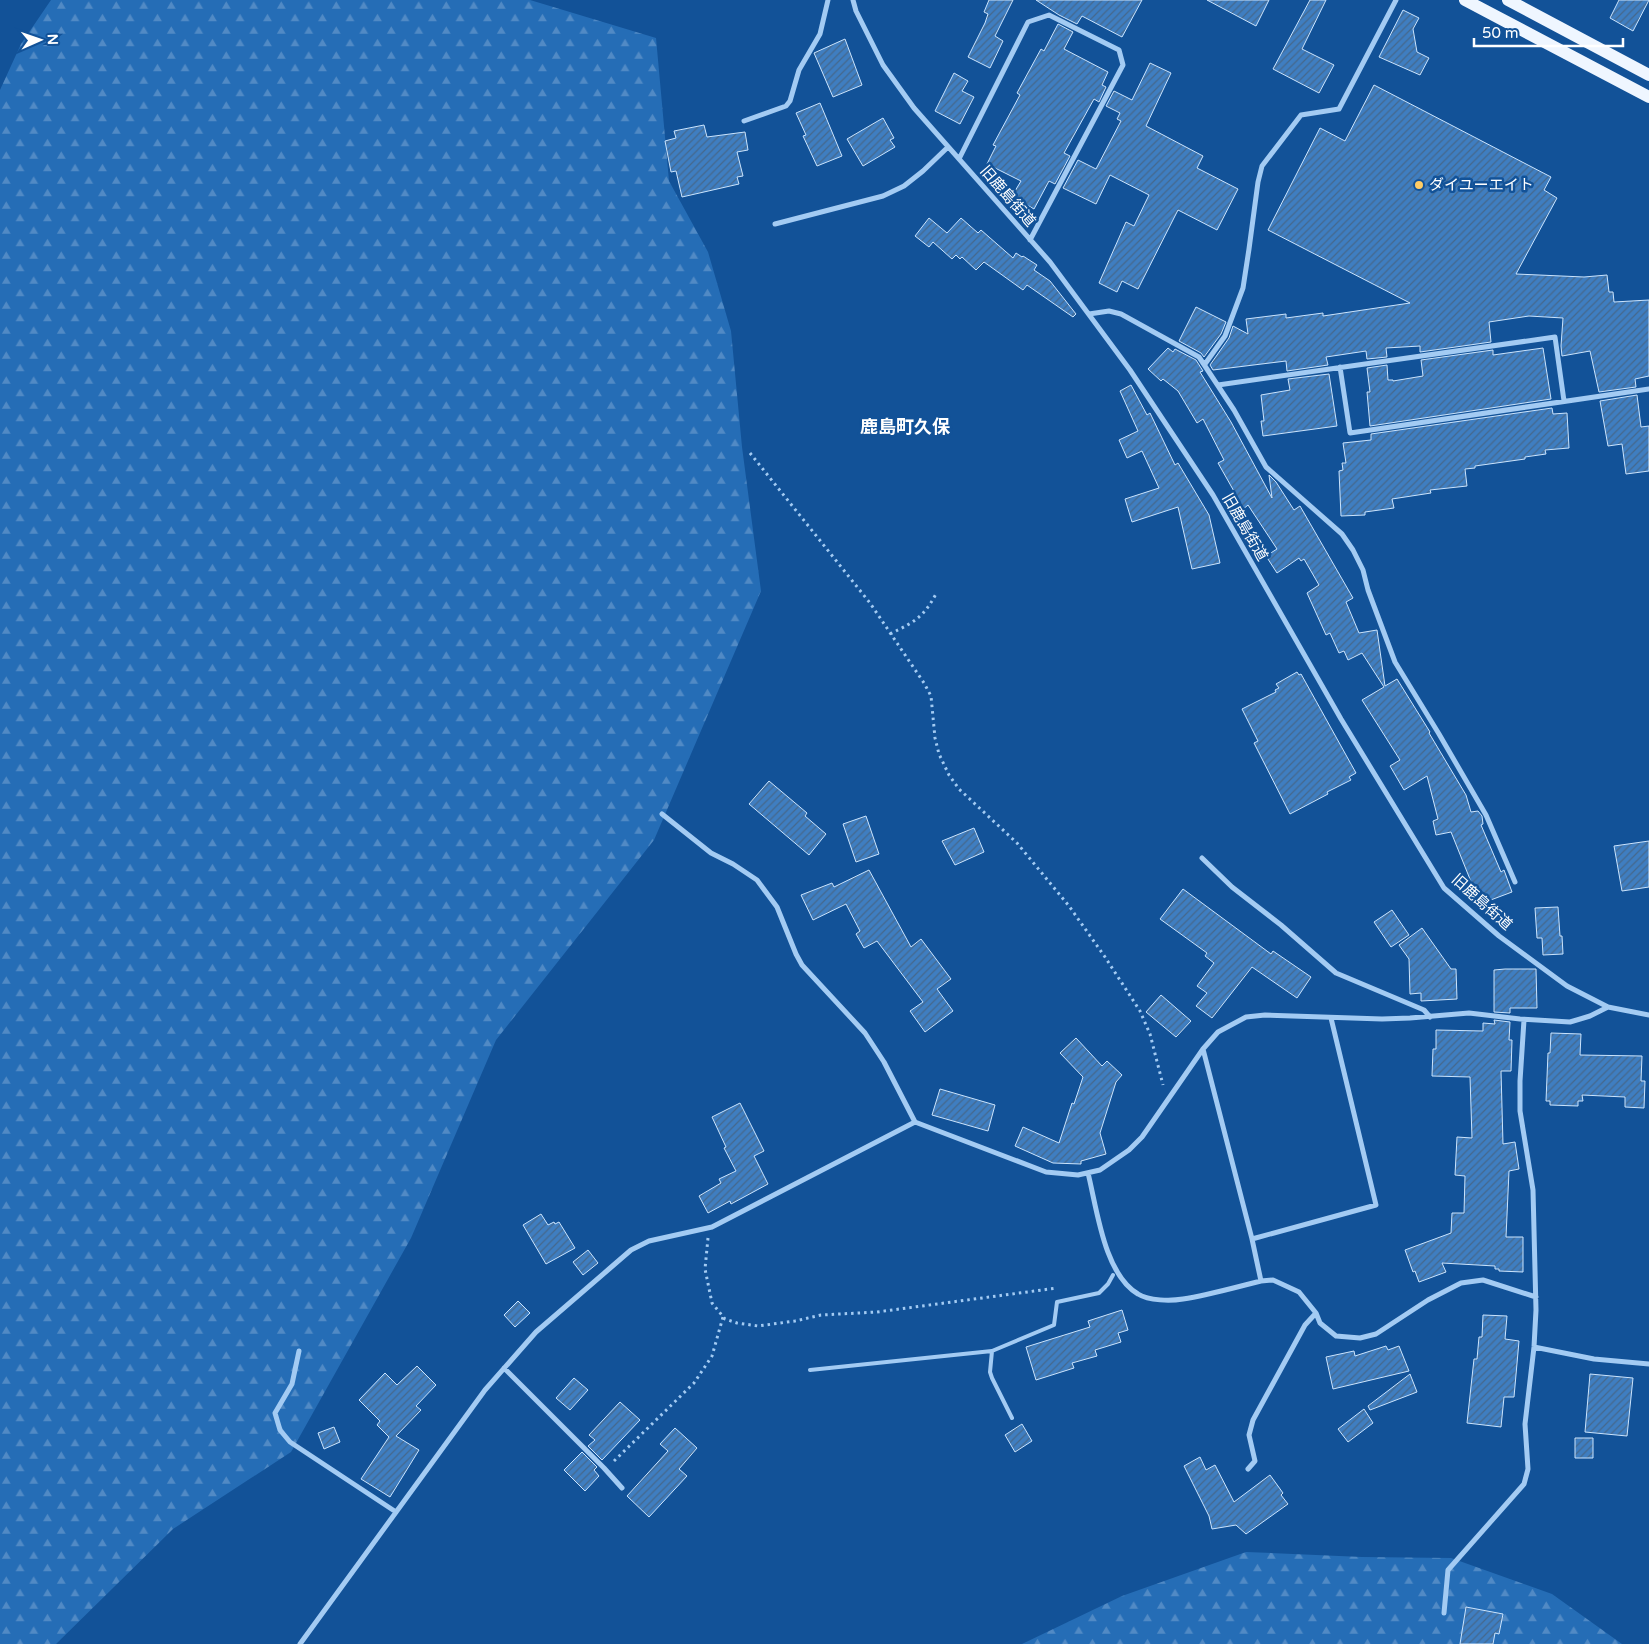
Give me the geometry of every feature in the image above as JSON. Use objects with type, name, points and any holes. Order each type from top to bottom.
[{"type":"main road","points":[[1465,0],[1649,97]]},
{"type":"main road","points":[[1508,0],[1649,75]]},
{"type":"street","points":[[744,121],[786,106],[790,101],[799,70],[820,34],[828,0]]},
{"type":"street","name":"旧鹿島街道","points":[[853,0],[856,11],[882,66],[914,108],[1050,262],[1130,370],[1213,496],[1341,720],[1444,888],[1499,936],[1567,986],[1608,1007],[1649,1015]]},
{"type":"street","points":[[1205,364],[1225,336],[1243,288],[1262,166],[1301,115],[1339,109],[1396,0]]},
{"type":"street","points":[[959,159],[1028,22],[1049,15],[1119,50],[1123,64],[1030,240]]},
{"type":"street","points":[[775,224],[884,196],[904,186],[948,147]]},
{"type":"street","points":[[1089,314],[1109,311],[1121,314],[1199,357],[1234,410],[1266,467],[1342,534],[1363,570],[1368,590],[1395,662],[1486,815],[1515,882]]},
{"type":"street","points":[[1218,385],[1555,336],[1564,402]]},
{"type":"street","points":[[1340,367],[1350,433],[1649,389]]},
{"type":"street","points":[[662,814],[711,853],[757,880],[777,907],[802,965],[865,1033],[884,1062],[915,1122],[1046,1172],[1078,1175],[1100,1170],[1129,1150],[1142,1137],[1203,1049],[1218,1032],[1246,1017],[1265,1015],[1382,1019],[1469,1013],[1524,1020],[1570,1022],[1590,1016],[1608,1007]]},
{"type":"street","points":[[1202,858],[1232,887],[1281,925],[1336,973],[1424,1010],[1430,1017]]},
{"type":"street","points":[[1252,1240],[1376,1205],[1331,1018]]},
{"type":"street","points":[[1444,1613],[1448,1570],[1524,1484],[1528,1469],[1525,1424],[1534,1347],[1536,1297],[1533,1190],[1520,1111],[1524,1020]]},
{"type":"street","points":[[1203,1049],[1261,1280]]},
{"type":"street","points":[[300,1644],[485,1390],[536,1332],[631,1250],[649,1241],[709,1228],[775,1196],[915,1122]]},
{"type":"street","points":[[1088,1173],[1106,1245],[1113,1265],[1121,1280],[1139,1295],[1163,1300],[1183,1299],[1261,1280],[1273,1280],[1299,1292],[1316,1313],[1320,1323],[1336,1336],[1360,1338],[1376,1334],[1428,1300],[1461,1282],[1483,1280],[1536,1297]]},
{"type":"street","points":[[1248,1469],[1255,1461],[1249,1435],[1253,1420],[1305,1325],[1316,1313]]},
{"type":"street","points":[[1534,1347],[1594,1359],[1649,1364]]},
{"type":"street","points":[[299,1351],[292,1384],[275,1413],[283,1436],[396,1512]]},
{"type":"street","points":[[504,1368],[622,1488]]},
{"type":"lane","points":[[810,1370],[992,1352],[1054,1326],[1057,1302],[1099,1292],[1108,1284],[1113,1275]]},
{"type":"lane","points":[[992,1352],[990,1372],[1012,1418]]},
{"type":"path","points":[[750,453],[870,603],[931,696],[935,738],[939,754],[959,789],[1017,843],[1069,906],[1105,957],[1140,1011],[1150,1034],[1160,1079],[1164,1089],[1170,1096]]},
{"type":"path","points":[[890,634],[916,621],[929,607],[936,594]]},
{"type":"path","points":[[709,1228],[705,1269],[712,1303],[725,1319],[737,1323],[758,1326],[821,1315],[877,1312],[1062,1288]]},
{"type":"path","points":[[604,1468],[613,1462],[694,1383],[712,1356],[723,1317]]},
{"type":"green space","points":[[51,0],[530,0],[656,38],[669,181],[708,252],[731,331],[742,447],[761,591],[654,840],[496,1040],[411,1238],[291,1452],[173,1529],[56,1644],[0,1644],[0,90],[21,44]]},
{"type":"green space","points":[[1246,1552],[1362,1557],[1451,1558],[1552,1594],[1622,1644],[1022,1644],[1122,1596]]},
{"type":"building","points":[[989,0],[1013,0],[995,36],[1003,41],[990,68],[968,57],[985,23],[988,14],[984,12]]},
{"type":"building","points":[[1036,0],[1142,0],[1122,37],[1082,16],[1077,24]]},
{"type":"building","points":[[1207,0],[1269,0],[1256,26]]},
{"type":"building","points":[[1310,0],[1326,0],[1302,49],[1334,65],[1319,93],[1273,69]]},
{"type":"building","points":[[1619,0],[1649,0],[1633,31],[1610,18]]},
{"type":"building","points":[[1403,10],[1419,18],[1413,29],[1417,52],[1429,58],[1420,75],[1379,57]]},
{"type":"building","points":[[1058,24],[1073,32],[1064,49],[1108,72],[1102,85],[1106,87],[1099,102],[1094,99],[1064,153],[1070,156],[1055,184],[1049,181],[1034,209],[1012,196],[1021,181],[987,164],[996,146],[993,145],[1020,95],[1017,93],[1041,49],[1044,51]]},
{"type":"building","points":[[845,39],[862,85],[833,97],[814,53]]},
{"type":"building","points":[[1150,63],[1171,73],[1146,126],[1203,156],[1197,168],[1238,189],[1217,230],[1178,210],[1138,289],[1122,281],[1117,292],[1099,283],[1126,222],[1134,226],[1149,195],[1110,175],[1096,204],[1063,188],[1078,160],[1096,169],[1121,121],[1117,119],[1120,113],[1106,106],[1114,91],[1132,100]]},
{"type":"building","points":[[954,73],[968,81],[962,91],[974,97],[960,124],[935,111]]},
{"type":"building","points":[[1374,85],[1551,177],[1544,190],[1557,198],[1516,274],[1584,277],[1607,275],[1609,292],[1613,292],[1614,302],[1649,300],[1649,376],[1635,379],[1636,387],[1599,392],[1590,351],[1562,356],[1563,318],[1529,316],[1489,322],[1491,342],[1420,352],[1420,346],[1386,348],[1387,357],[1367,359],[1366,351],[1326,357],[1328,365],[1287,371],[1286,361],[1213,370],[1210,365],[1229,338],[1233,326],[1248,334],[1246,319],[1286,314],[1286,318],[1323,313],[1323,316],[1410,303],[1268,230],[1320,128],[1345,141]]},
{"type":"building","points":[[820,103],[842,156],[817,166],[803,136],[806,135],[796,113]]},
{"type":"building","points":[[883,118],[894,138],[890,140],[895,147],[863,166],[847,139]]},
{"type":"building","points":[[704,125],[707,137],[745,132],[748,150],[737,152],[743,176],[737,177],[739,184],[682,197],[676,171],[671,172],[665,141],[676,138],[674,131]]},
{"type":"building","points":[[929,218],[947,233],[961,218],[978,233],[981,230],[1013,258],[1016,253],[1037,265],[1034,270],[1050,281],[1076,314],[1073,317],[1027,285],[1023,290],[984,262],[976,270],[962,257],[960,259],[956,255],[952,259],[933,242],[929,247],[915,236]]},
{"type":"building","points":[[1196,307],[1226,322],[1221,334],[1204,357],[1201,353],[1179,341]]},
{"type":"building","points":[[1168,348],[1173,352],[1175,349],[1196,360],[1203,371],[1200,372],[1231,422],[1272,498],[1269,475],[1276,482],[1294,510],[1300,506],[1353,598],[1346,602],[1359,633],[1377,630],[1385,686],[1397,679],[1466,795],[1471,812],[1478,811],[1482,816],[1483,824],[1481,825],[1501,872],[1504,870],[1512,892],[1480,904],[1451,832],[1436,835],[1433,821],[1438,819],[1427,776],[1404,790],[1390,766],[1400,760],[1362,700],[1384,687],[1362,653],[1348,660],[1344,651],[1339,653],[1330,633],[1326,635],[1307,593],[1319,585],[1304,559],[1301,561],[1299,558],[1277,573],[1266,556],[1277,549],[1248,505],[1241,511],[1231,496],[1235,493],[1218,463],[1224,460],[1203,419],[1197,423],[1178,391],[1163,379],[1161,381],[1148,369]]},
{"type":"building","points":[[1543,348],[1551,399],[1370,426],[1367,392],[1370,392],[1367,368],[1387,365],[1388,380],[1393,381],[1423,376],[1421,360],[1493,350],[1493,355]]},
{"type":"building","points":[[1329,374],[1337,426],[1263,436],[1261,421],[1264,421],[1261,395],[1290,390],[1288,379]]},
{"type":"building","points":[[1131,385],[1147,415],[1150,413],[1175,465],[1178,463],[1209,515],[1220,563],[1192,569],[1178,507],[1132,522],[1125,499],[1159,488],[1142,451],[1127,458],[1119,440],[1138,431],[1120,391]]},
{"type":"building","points":[[1637,395],[1641,427],[1649,426],[1649,471],[1626,474],[1622,444],[1608,446],[1600,401]]},
{"type":"building","points":[[1552,408],[1553,414],[1567,413],[1569,448],[1545,450],[1546,454],[1525,457],[1525,459],[1475,466],[1475,468],[1465,469],[1467,486],[1430,490],[1431,493],[1392,499],[1394,508],[1365,512],[1365,515],[1341,516],[1339,471],[1343,470],[1342,463],[1346,463],[1343,443],[1371,440],[1371,434]]},
{"type":"building","points":[[1297,672],[1299,675],[1301,674],[1356,773],[1349,777],[1351,780],[1290,814],[1254,743],[1258,741],[1242,709],[1276,692],[1275,690],[1279,688],[1276,684]]},
{"type":"building","points":[[769,781],[807,813],[805,816],[826,834],[809,855],[749,804]]},
{"type":"building","points":[[866,816],[879,854],[856,862],[843,824]]},
{"type":"building","points":[[974,828],[984,852],[955,865],[942,841]]},
{"type":"building","points":[[1649,841],[1649,887],[1622,891],[1614,846]]},
{"type":"building","points":[[869,870],[911,947],[921,939],[951,979],[937,989],[953,1011],[925,1032],[910,1011],[923,1002],[877,941],[864,948],[856,934],[860,931],[846,904],[813,920],[801,895],[832,883],[834,887]]},
{"type":"building","points":[[1183,889],[1271,954],[1273,951],[1311,977],[1297,998],[1252,967],[1212,1018],[1196,1006],[1207,993],[1197,986],[1214,963],[1205,956],[1207,953],[1160,919]]},
{"type":"building","points":[[1558,907],[1563,954],[1543,955],[1542,938],[1537,938],[1535,908]]},
{"type":"building","points":[[1392,910],[1409,935],[1391,947],[1374,922]]},
{"type":"building","points":[[1422,928],[1451,969],[1456,969],[1457,999],[1421,1001],[1421,993],[1410,994],[1409,959],[1399,945]]},
{"type":"building","points":[[1536,969],[1537,1008],[1510,1008],[1510,1013],[1494,1012],[1494,970]]},
{"type":"building","points":[[1161,995],[1191,1021],[1176,1037],[1146,1012]]},
{"type":"building","points":[[1494,1020],[1510,1022],[1509,1040],[1512,1040],[1511,1071],[1501,1071],[1503,1144],[1515,1142],[1519,1169],[1509,1171],[1506,1237],[1523,1237],[1523,1272],[1499,1271],[1499,1269],[1495,1269],[1495,1266],[1442,1263],[1446,1272],[1419,1282],[1405,1250],[1451,1233],[1452,1213],[1464,1213],[1465,1176],[1455,1175],[1457,1137],[1472,1138],[1470,1077],[1432,1076],[1433,1049],[1436,1049],[1436,1030],[1483,1031],[1483,1023],[1495,1024]]},
{"type":"building","points":[[1551,1033],[1581,1034],[1580,1055],[1642,1056],[1641,1081],[1645,1081],[1644,1108],[1625,1107],[1625,1097],[1582,1095],[1583,1101],[1578,1101],[1578,1106],[1550,1105],[1550,1101],[1546,1101],[1548,1053],[1550,1053]]},
{"type":"building","points":[[1076,1038],[1102,1066],[1107,1061],[1122,1075],[1116,1082],[1100,1133],[1106,1154],[1081,1161],[1081,1164],[1053,1163],[1015,1146],[1023,1127],[1059,1143],[1083,1077],[1060,1053]]},
{"type":"building","points":[[940,1089],[995,1105],[988,1131],[932,1115]]},
{"type":"building","points":[[740,1103],[764,1151],[754,1156],[768,1184],[731,1204],[730,1201],[708,1213],[699,1196],[721,1183],[719,1179],[736,1171],[724,1148],[726,1147],[712,1117]]},
{"type":"building","points":[[541,1214],[548,1225],[559,1222],[575,1248],[546,1264],[523,1225]]},
{"type":"building","points":[[588,1250],[598,1263],[583,1275],[573,1262]]},
{"type":"building","points":[[518,1301],[530,1313],[515,1327],[504,1315]]},
{"type":"building","points":[[1122,1310],[1128,1330],[1118,1333],[1121,1342],[1095,1350],[1097,1356],[1072,1363],[1074,1368],[1036,1380],[1026,1347],[1090,1327],[1088,1321]]},
{"type":"building","points":[[1483,1315],[1507,1316],[1505,1339],[1519,1341],[1514,1397],[1504,1397],[1501,1427],[1467,1423],[1474,1359],[1477,1359],[1479,1337],[1482,1337]]},
{"type":"building","points":[[1386,1346],[1388,1350],[1399,1346],[1409,1371],[1333,1389],[1326,1357],[1354,1351],[1355,1356]]},
{"type":"building","points":[[417,1366],[436,1385],[416,1406],[421,1410],[396,1436],[419,1450],[390,1497],[361,1479],[389,1437],[377,1425],[380,1421],[359,1400],[385,1373],[397,1385]]},
{"type":"building","points":[[1410,1374],[1417,1392],[1370,1410],[1368,1406]]},
{"type":"building","points":[[1590,1374],[1633,1378],[1627,1436],[1585,1432]]},
{"type":"building","points":[[574,1378],[588,1390],[570,1410],[556,1398]]},
{"type":"building","points":[[620,1402],[640,1420],[602,1460],[588,1446],[595,1440],[589,1435]]},
{"type":"building","points":[[1364,1409],[1373,1423],[1348,1442],[1338,1429]]},
{"type":"building","points":[[1022,1424],[1032,1441],[1015,1452],[1005,1435]]},
{"type":"building","points":[[334,1427],[340,1442],[324,1449],[318,1433]]},
{"type":"building","points":[[675,1428],[697,1448],[679,1469],[687,1476],[649,1517],[627,1496],[668,1451],[660,1444]]},
{"type":"building","points":[[1575,1438],[1593,1438],[1593,1458],[1575,1458]]},
{"type":"building","points":[[582,1452],[597,1467],[594,1470],[599,1476],[585,1491],[564,1470]]},
{"type":"building","points":[[1200,1457],[1206,1470],[1215,1465],[1234,1502],[1270,1475],[1283,1493],[1281,1495],[1288,1504],[1246,1534],[1236,1525],[1212,1529],[1209,1516],[1184,1466]]},
{"type":"building","points":[[1466,1607],[1503,1614],[1499,1634],[1495,1633],[1493,1644],[1460,1644]]},
{"type":"place","name":"ダイユーエイト","points":[[1419,185]]},
{"type":"district","name":"鹿島町久保","points":[[905,427]]}]
